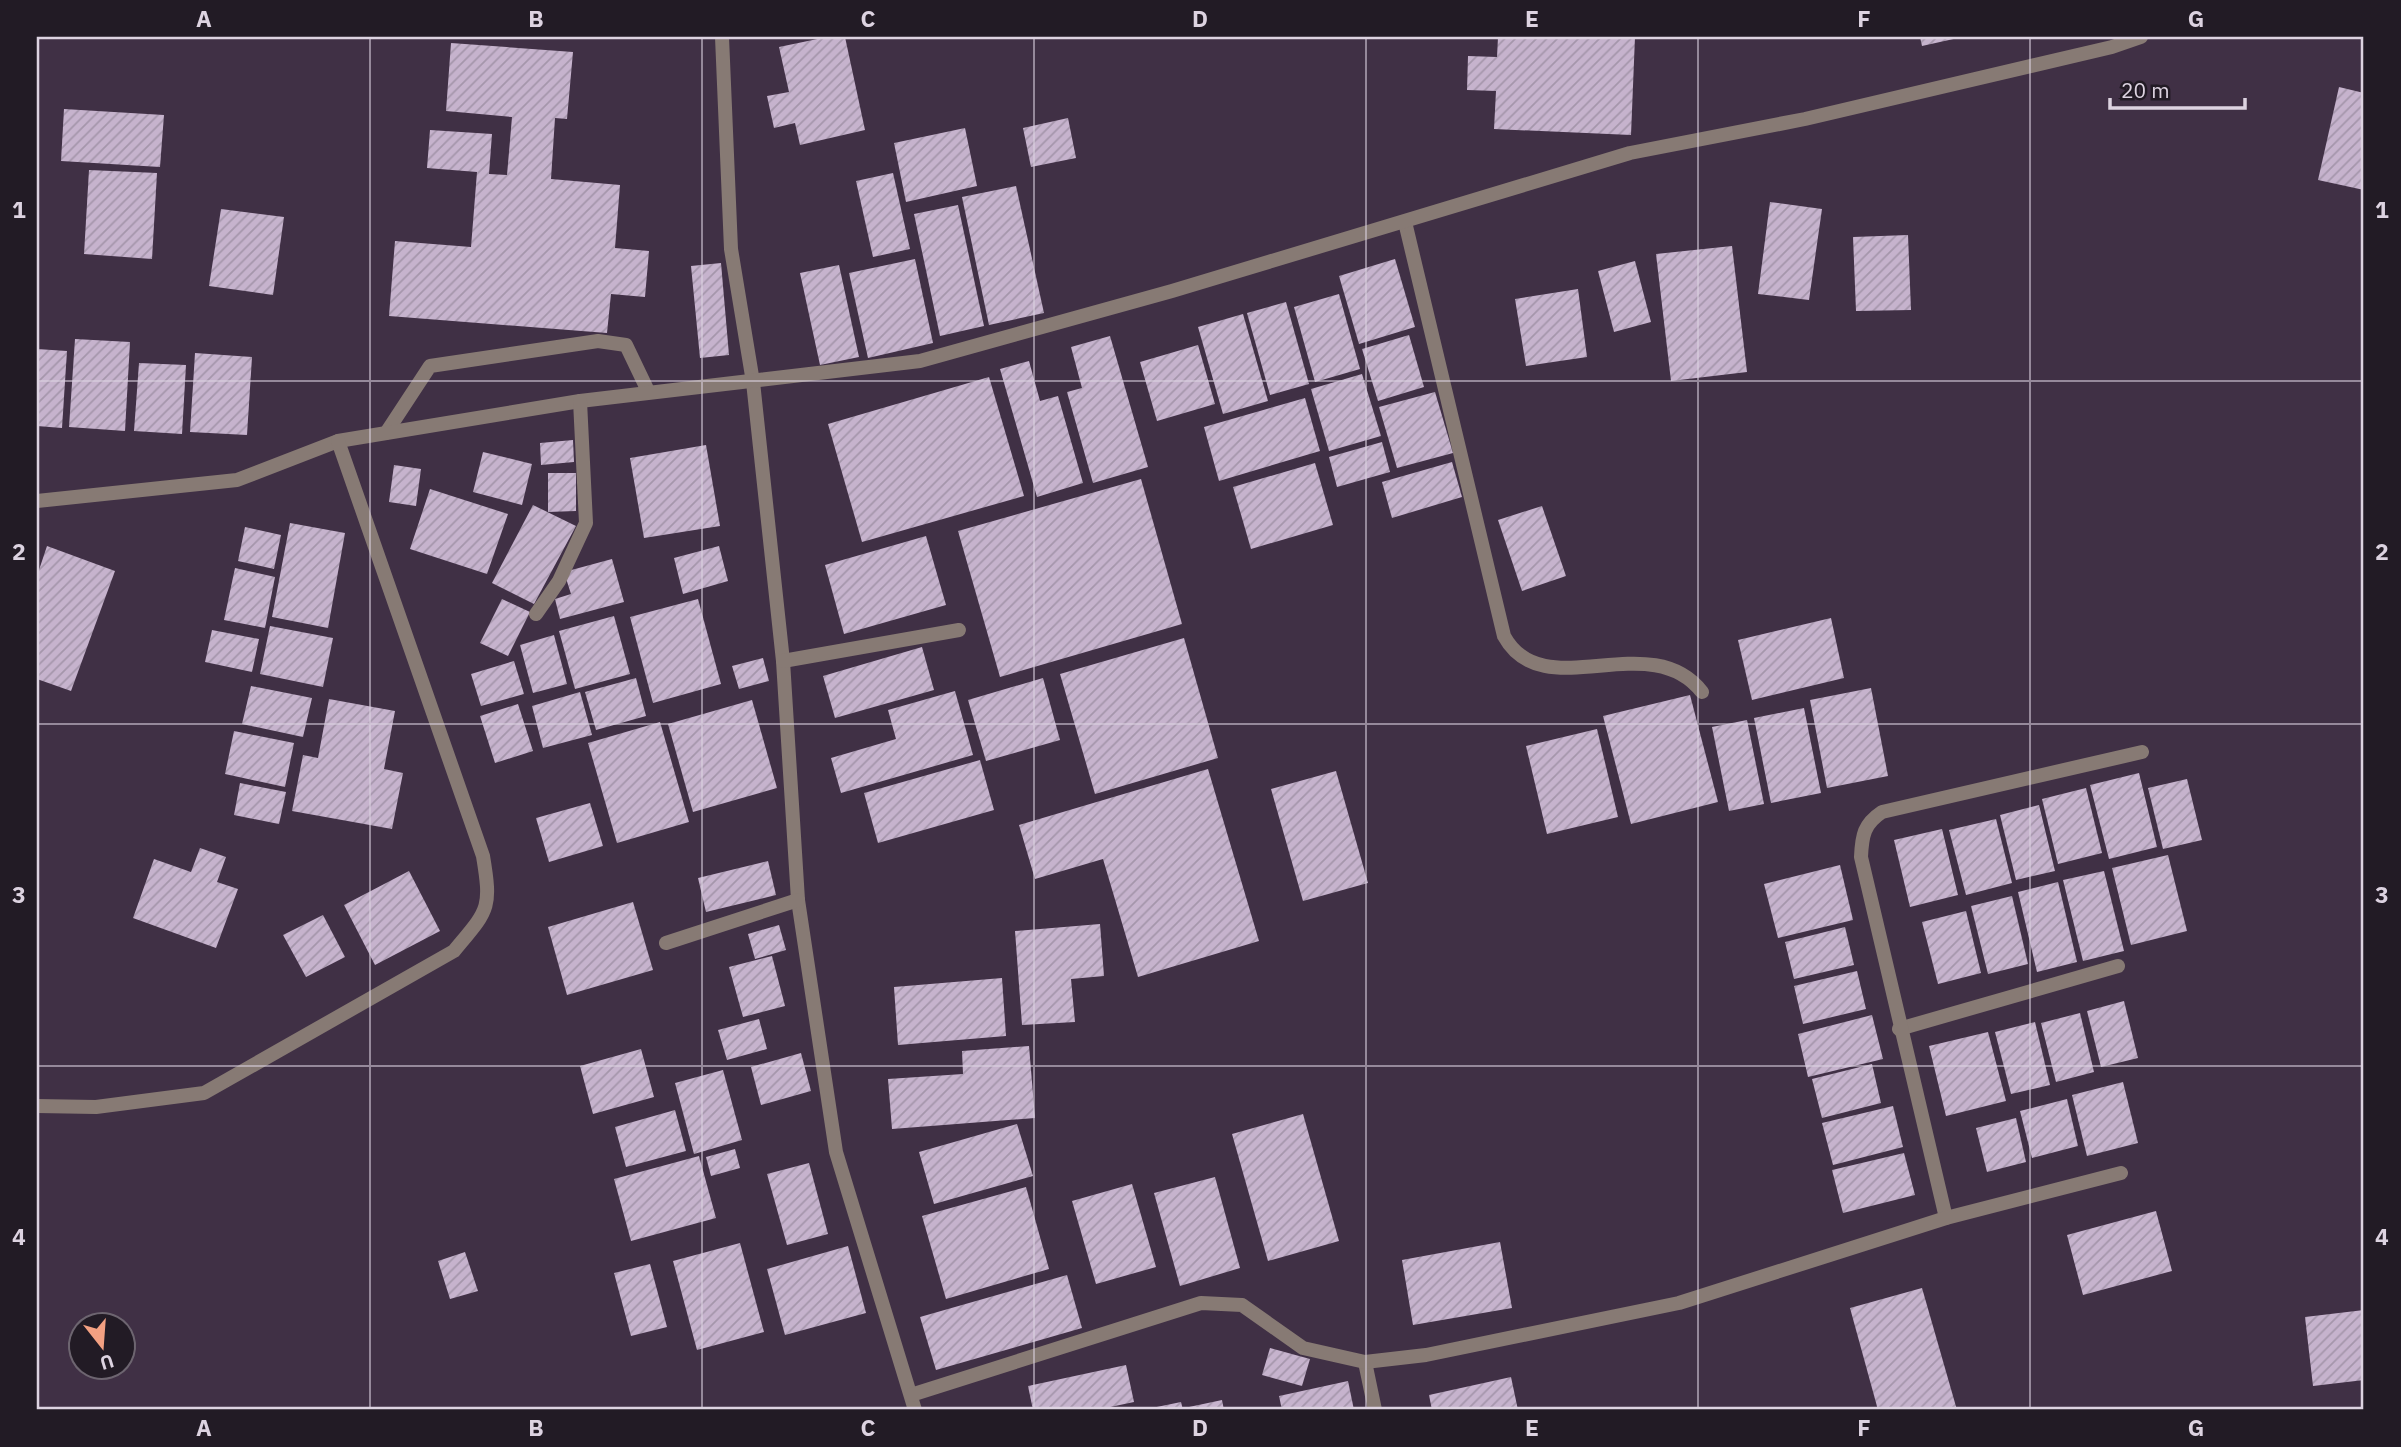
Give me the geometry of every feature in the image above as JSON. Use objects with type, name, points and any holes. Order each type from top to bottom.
[{"type":"street","points":[[722,37],[731,249],[752,382],[783,661],[797,900],[836,1152],[915,1410]]},
{"type":"street","points":[[37,501],[236,480],[338,441],[580,401],[920,361],[1405,222],[1630,153],[1805,119],[2112,47],[2141,37]]},
{"type":"street","points":[[1405,222],[1504,636],[1513,653],[1550,668],[1636,662],[1671,668],[1690,677],[1702,692]]},
{"type":"street","points":[[386,433],[430,366],[598,341],[626,345],[648,391]]},
{"type":"street","points":[[536,614],[559,581],[586,523],[580,401]]},
{"type":"street","points":[[37,1106],[96,1107],[204,1093],[454,951],[479,920],[490,897],[484,856],[338,441]]},
{"type":"street","points":[[783,661],[959,630]]},
{"type":"street","points":[[1946,1218],[1899,1029],[1861,857],[1862,834],[1870,820],[1882,812],[2142,752]]},
{"type":"street","points":[[666,943],[797,900]]},
{"type":"street","points":[[1899,1029],[2118,966]]},
{"type":"street","points":[[911,1395],[1201,1303],[1242,1305],[1303,1348],[1365,1362],[1426,1355],[1679,1303],[1946,1218],[2121,1172]]},
{"type":"street","points":[[1365,1362],[1375,1410]]},
{"type":"building","points":[[827,37],[845,37],[865,130],[800,145],[795,123],[774,128],[767,96],[789,92],[779,47]]},
{"type":"building","points":[[1498,37],[1635,37],[1631,135],[1494,129],[1496,91],[1467,90],[1468,56],[1497,57]]},
{"type":"building","points":[[1920,37],[1958,37],[1958,38],[1922,46]]},
{"type":"building","points":[[451,43],[573,52],[567,119],[555,118],[551,179],[620,185],[615,248],[649,251],[645,297],[611,294],[607,333],[389,316],[395,241],[471,247],[477,172],[427,168],[430,130],[492,134],[489,174],[507,175],[512,117],[446,111]]},
{"type":"building","points":[[2339,87],[2364,93],[2364,190],[2318,180]]},
{"type":"building","points":[[64,109],[164,115],[160,167],[61,161]]},
{"type":"building","points":[[1068,118],[1076,158],[1031,167],[1023,128]]},
{"type":"building","points":[[965,128],[977,186],[906,202],[894,143]]},
{"type":"building","points":[[89,170],[157,173],[152,259],[84,254]]},
{"type":"building","points":[[893,173],[910,249],[873,257],[856,181]]},
{"type":"building","points":[[1016,186],[1044,313],[989,325],[962,197]]},
{"type":"building","points":[[1770,202],[1822,209],[1809,300],[1758,294]]},
{"type":"building","points":[[958,205],[984,326],[940,336],[914,214]]},
{"type":"building","points":[[221,209],[284,217],[273,295],[209,286]]},
{"type":"building","points":[[1908,235],[1911,310],[1856,311],[1853,237]]},
{"type":"building","points":[[1732,246],[1747,372],[1671,381],[1656,254]]},
{"type":"building","points":[[915,259],[933,343],[868,358],[849,273]]},
{"type":"building","points":[[1395,259],[1415,327],[1359,344],[1339,276]]},
{"type":"building","points":[[1635,261],[1651,322],[1614,332],[1598,271]]},
{"type":"building","points":[[721,263],[729,355],[700,358],[691,266]]},
{"type":"building","points":[[839,265],[859,357],[820,365],[800,273]]},
{"type":"building","points":[[1578,289],[1587,357],[1526,366],[1515,299]]},
{"type":"building","points":[[1339,294],[1360,369],[1315,382],[1294,307]]},
{"type":"building","points":[[1286,302],[1309,384],[1270,395],[1247,313]]},
{"type":"building","points":[[1243,314],[1268,401],[1223,414],[1198,327]]},
{"type":"building","points":[[1409,335],[1424,387],[1378,401],[1362,349]]},
{"type":"building","points":[[1110,336],[1148,467],[1093,483],[1067,392],[1082,388],[1071,347]]},
{"type":"building","points":[[75,339],[130,342],[125,431],[69,427]]},
{"type":"building","points":[[1198,345],[1215,404],[1157,421],[1140,362]]},
{"type":"building","points":[[37,349],[67,351],[62,428],[37,426]]},
{"type":"building","points":[[195,353],[252,357],[247,435],[190,432]]},
{"type":"building","points":[[1029,361],[1040,401],[1058,396],[1083,483],[1037,497],[1000,369]]},
{"type":"building","points":[[139,363],[186,365],[182,434],[134,431]]},
{"type":"building","points":[[1362,374],[1381,436],[1329,451],[1311,389]]},
{"type":"building","points":[[989,377],[1024,496],[862,542],[828,424]]},
{"type":"building","points":[[1435,392],[1453,453],[1397,468],[1379,407]]},
{"type":"building","points":[[1305,398],[1320,451],[1219,481],[1204,427]]},
{"type":"building","points":[[573,440],[574,462],[541,465],[540,443]]},
{"type":"building","points":[[1382,442],[1390,472],[1337,487],[1329,457]]},
{"type":"building","points":[[706,445],[720,526],[644,538],[630,458]]},
{"type":"building","points":[[483,452],[532,464],[522,505],[473,492]]},
{"type":"building","points":[[1452,462],[1462,497],[1392,518],[1382,482]]},
{"type":"building","points":[[1315,463],[1333,525],[1251,549],[1233,487]]},
{"type":"building","points":[[394,465],[421,469],[416,506],[389,502]]},
{"type":"building","points":[[548,473],[576,473],[576,511],[548,512]]},
{"type":"building","points":[[1141,479],[1182,624],[1000,677],[958,531]]},
{"type":"building","points":[[430,489],[508,514],[487,574],[410,549]]},
{"type":"building","points":[[533,505],[576,526],[534,604],[492,583]]},
{"type":"building","points":[[1542,506],[1566,576],[1522,591],[1498,520]]},
{"type":"building","points":[[290,523],[345,533],[328,628],[272,617]]},
{"type":"building","points":[[245,527],[281,535],[274,569],[238,561]]},
{"type":"building","points":[[926,536],[946,605],[844,634],[825,565]]},
{"type":"building","points":[[47,546],[115,571],[71,691],[37,679],[37,576]]},
{"type":"building","points":[[719,546],[728,581],[683,594],[674,558]]},
{"type":"building","points":[[612,559],[624,602],[560,619],[555,599],[571,594],[564,572]]},
{"type":"building","points":[[235,568],[275,577],[265,628],[224,620]]},
{"type":"building","points":[[502,599],[530,612],[508,656],[480,643]]},
{"type":"building","points":[[698,599],[721,684],[653,703],[630,617]]},
{"type":"building","points":[[614,616],[630,674],[575,689],[559,631]]},
{"type":"building","points":[[1831,618],[1844,678],[1752,700],[1738,640]]},
{"type":"building","points":[[270,626],[333,638],[323,687],[260,674]]},
{"type":"building","points":[[212,630],[259,639],[252,672],[205,662]]},
{"type":"building","points":[[554,635],[567,684],[533,693],[520,645]]},
{"type":"building","points":[[1184,638],[1218,758],[1095,794],[1060,674]]},
{"type":"building","points":[[922,647],[934,690],[835,718],[823,676]]},
{"type":"building","points":[[763,658],[769,681],[739,689],[732,666]]},
{"type":"building","points":[[514,661],[524,694],[481,706],[471,674]]},
{"type":"building","points":[[636,678],[646,716],[596,730],[585,692]]},
{"type":"building","points":[[1043,678],[1060,740],[986,761],[968,700]]},
{"type":"building","points":[[251,686],[312,698],[303,737],[242,724]]},
{"type":"building","points":[[1871,688],[1888,776],[1827,788],[1810,700]]},
{"type":"building","points":[[955,691],[973,755],[841,793],[831,758],[896,739],[888,710]]},
{"type":"building","points":[[580,692],[592,735],[543,748],[532,706]]},
{"type":"building","points":[[1690,695],[1718,802],[1631,824],[1603,716]]},
{"type":"building","points":[[329,699],[395,711],[384,769],[403,773],[392,829],[292,811],[303,755],[318,758]]},
{"type":"building","points":[[752,700],[777,788],[693,812],[668,724]]},
{"type":"building","points":[[518,704],[533,751],[495,763],[480,716]]},
{"type":"building","points":[[1804,708],[1821,793],[1771,803],[1754,718]]},
{"type":"building","points":[[1747,720],[1764,804],[1729,811],[1712,727]]},
{"type":"building","points":[[660,722],[689,822],[617,843],[588,743]]},
{"type":"building","points":[[1597,729],[1618,817],[1547,834],[1526,746]]},
{"type":"building","points":[[234,731],[294,743],[285,787],[225,774]]},
{"type":"building","points":[[980,760],[994,810],[878,843],[864,793]]},
{"type":"building","points":[[1208,769],[1259,941],[1138,977],[1103,859],[1035,879],[1019,825]]},
{"type":"building","points":[[1336,771],[1368,883],[1303,901],[1271,789]]},
{"type":"building","points":[[2139,773],[2157,847],[2109,859],[2090,785]]},
{"type":"building","points":[[2187,779],[2202,840],[2163,849],[2148,788]]},
{"type":"building","points":[[240,783],[286,792],[279,824],[234,815]]},
{"type":"building","points":[[2086,788],[2102,853],[2058,864],[2042,799]]},
{"type":"building","points":[[590,803],[603,846],[549,862],[536,818]]},
{"type":"building","points":[[2039,805],[2055,871],[2016,880],[2000,815]]},
{"type":"building","points":[[1996,819],[2012,883],[1966,895],[1949,830]]},
{"type":"building","points":[[1942,829],[1958,895],[1910,907],[1894,840]]},
{"type":"building","points":[[200,848],[226,857],[217,882],[238,889],[216,948],[133,918],[154,859],[191,872]]},
{"type":"building","points":[[2168,855],[2187,931],[2131,945],[2112,868]]},
{"type":"building","points":[[768,861],[776,895],[706,912],[698,878]]},
{"type":"building","points":[[1840,865],[1853,920],[1778,938],[1764,884]]},
{"type":"building","points":[[409,871],[440,931],[375,965],[344,905]]},
{"type":"building","points":[[2104,871],[2124,951],[2083,961],[2063,880]]},
{"type":"building","points":[[2058,882],[2077,962],[2037,972],[2018,892]]},
{"type":"building","points":[[2012,896],[2028,964],[1988,974],[1971,906]]},
{"type":"building","points":[[633,902],[653,970],[567,995],[548,927]]},
{"type":"building","points":[[1966,911],[1981,973],[1938,984],[1922,922]]},
{"type":"building","points":[[323,915],[345,957],[306,977],[283,935]]},
{"type":"building","points":[[1100,924],[1104,976],[1071,979],[1075,1022],[1022,1025],[1015,931]]},
{"type":"building","points":[[779,925],[786,950],[755,959],[748,934]]},
{"type":"building","points":[[1845,927],[1854,965],[1794,979],[1785,942]]},
{"type":"building","points":[[772,956],[785,1006],[743,1017],[729,967]]},
{"type":"building","points":[[1857,971],[1866,1009],[1803,1024],[1794,986]]},
{"type":"building","points":[[1002,978],[1006,1036],[898,1045],[894,987]]},
{"type":"building","points":[[2124,1001],[2138,1058],[2101,1067],[2087,1011]]},
{"type":"building","points":[[2080,1013],[2094,1072],[2056,1082],[2041,1023]]},
{"type":"building","points":[[1872,1015],[1883,1059],[1808,1077],[1798,1034]]},
{"type":"building","points":[[759,1019],[767,1049],[727,1060],[718,1030]]},
{"type":"building","points":[[2035,1022],[2050,1085],[2011,1094],[1995,1032]]},
{"type":"building","points":[[1988,1032],[2006,1101],[1946,1116],[1929,1046]]},
{"type":"building","points":[[1029,1046],[1035,1118],[892,1129],[888,1079],[963,1074],[962,1051]]},
{"type":"building","points":[[641,1049],[654,1097],[593,1114],[580,1066]]},
{"type":"building","points":[[801,1053],[811,1091],[761,1105],[751,1067]]},
{"type":"building","points":[[1872,1064],[1881,1103],[1822,1118],[1812,1079]]},
{"type":"building","points":[[723,1070],[742,1140],[694,1154],[675,1083]]},
{"type":"building","points":[[2123,1082],[2138,1143],[2087,1156],[2072,1095]]},
{"type":"building","points":[[2067,1099],[2078,1146],[2032,1158],[2020,1111]]},
{"type":"building","points":[[1893,1106],[1903,1147],[1833,1165],[1822,1123]]},
{"type":"building","points":[[675,1110],[686,1151],[626,1167],[615,1127]]},
{"type":"building","points":[[1303,1114],[1339,1241],[1268,1261],[1232,1134]]},
{"type":"building","points":[[2016,1118],[2026,1162],[1987,1172],[1976,1128]]},
{"type":"building","points":[[1017,1124],[1033,1176],[934,1204],[919,1152]]},
{"type":"building","points":[[735,1149],[740,1168],[711,1176],[706,1157]]},
{"type":"building","points":[[1904,1153],[1915,1195],[1843,1213],[1832,1170]]},
{"type":"building","points":[[699,1156],[716,1218],[631,1241],[614,1179]]},
{"type":"building","points":[[809,1163],[828,1234],[787,1245],[767,1174]]},
{"type":"building","points":[[1215,1177],[1240,1268],[1180,1286],[1154,1193]]},
{"type":"building","points":[[1132,1184],[1156,1267],[1096,1284],[1072,1201]]},
{"type":"building","points":[[1026,1187],[1049,1269],[946,1299],[922,1216]]},
{"type":"building","points":[[2156,1211],[2172,1271],[2083,1295],[2067,1235]]},
{"type":"building","points":[[1500,1242],[1512,1308],[1413,1325],[1402,1260]]},
{"type":"building","points":[[740,1243],[764,1332],[697,1350],[673,1261]]},
{"type":"building","points":[[848,1246],[866,1313],[785,1335],[767,1269]]},
{"type":"building","points":[[465,1252],[478,1291],[450,1299],[438,1261]]},
{"type":"building","points":[[650,1264],[667,1327],[631,1336],[614,1273]]},
{"type":"building","points":[[1067,1275],[1082,1328],[936,1370],[920,1317]]},
{"type":"building","points":[[1922,1288],[1957,1410],[1878,1410],[1850,1308]]},
{"type":"building","points":[[2364,1310],[2364,1380],[2313,1386],[2305,1317]]},
{"type":"building","points":[[1270,1348],[1310,1359],[1302,1386],[1262,1375]]},
{"type":"building","points":[[1126,1365],[1134,1402],[1096,1410],[1033,1410],[1028,1386]]},
{"type":"building","points":[[1511,1377],[1518,1410],[1432,1410],[1429,1395]]},
{"type":"building","points":[[1348,1381],[1354,1410],[1282,1410],[1279,1396]]},
{"type":"building","points":[[1222,1400],[1224,1410],[1190,1410],[1189,1407]]},
{"type":"building","points":[[1181,1402],[1183,1410],[1147,1409]]}]
